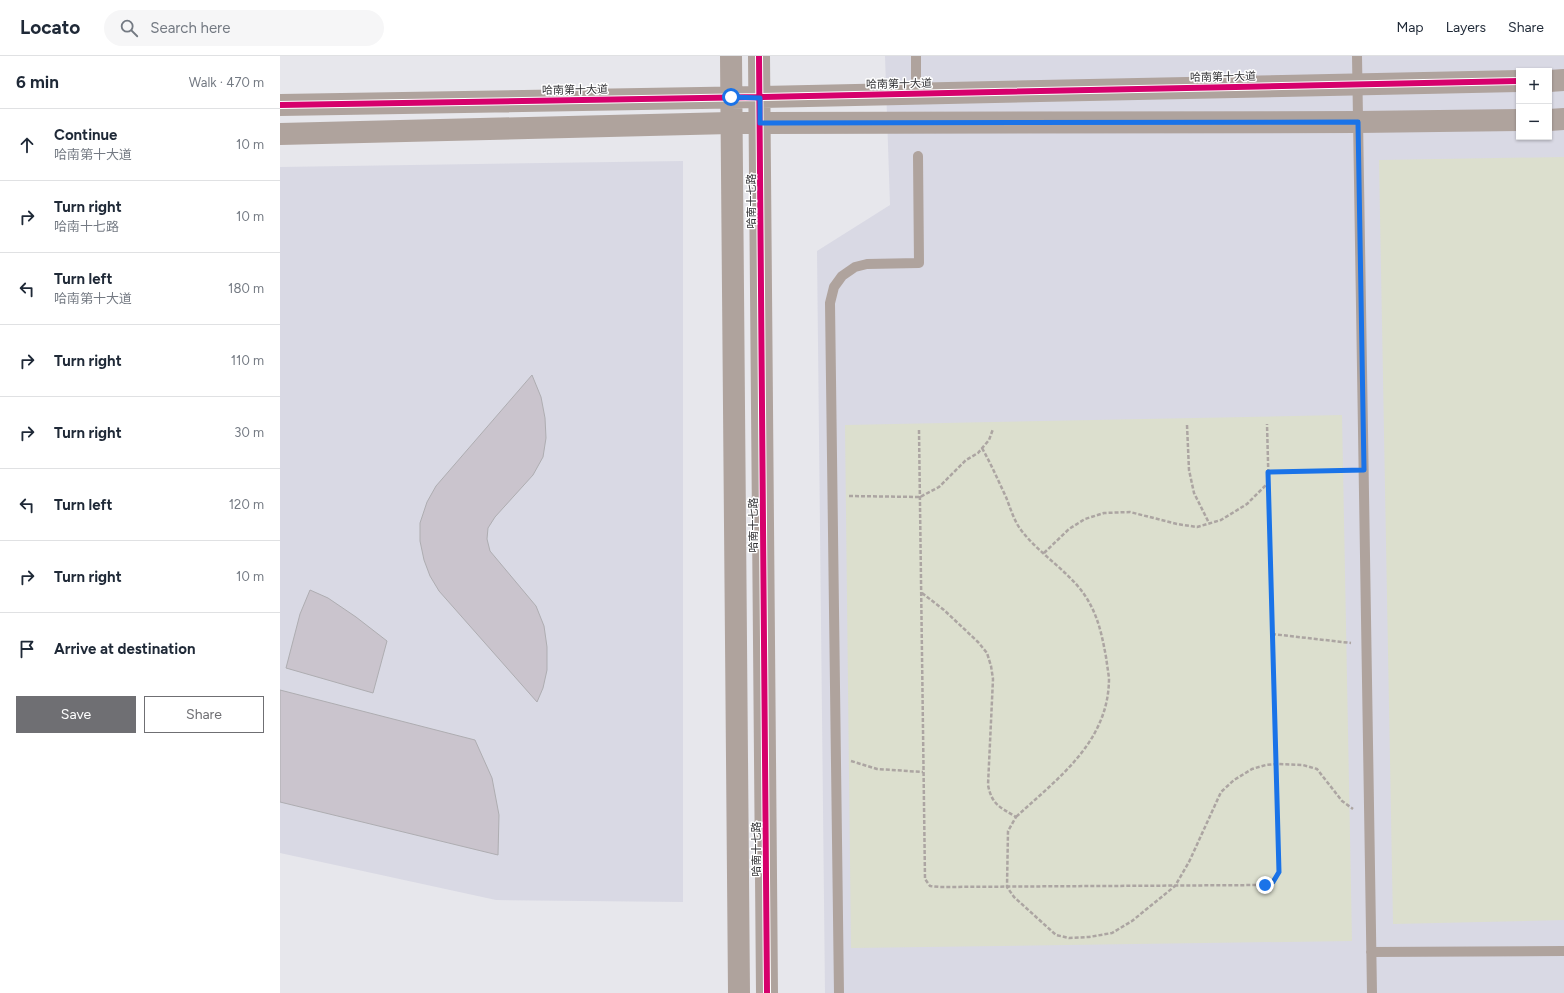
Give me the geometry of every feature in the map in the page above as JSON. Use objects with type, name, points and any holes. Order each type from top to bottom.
[{"type":"street","name":"哈南十七路","points":[[731,56],[730,123],[739,993]]},
{"type":"street","name":"哈南十七路","points":[[759,56],[767,993]]},
{"type":"street","points":[[1552,81],[1564,80]]},
{"type":"street","name":"哈南第十大道","points":[[280,105],[731,97],[760,98],[1516,81]]},
{"type":"street","points":[[1552,120],[1564,119]]},
{"type":"street","points":[[280,134],[730,123],[1358,122],[1516,120]]},
{"type":"lane","points":[[916,56],[916,94]]},
{"type":"lane","points":[[1357,56],[1372,993]]},
{"type":"lane","points":[[838,993],[830,303],[834,287],[842,276],[855,267],[867,264],[919,263],[918,156]]},
{"type":"lane","points":[[1371,952],[1564,951]]},
{"type":"path","points":[[919,430],[925,879],[930,886],[1007,887],[1265,885],[1273,882],[1279,872],[1267,424]]},
{"type":"path","points":[[1187,425],[1189,470],[1194,493],[1209,523]]},
{"type":"path","points":[[832,496],[920,497],[938,487],[966,460],[978,453],[989,440],[993,428]]},
{"type":"path","points":[[982,448],[994,469],[1020,528],[1066,573],[1086,596],[1096,615],[1102,633],[1109,678],[1107,699],[1099,726],[1092,738],[1078,759],[1016,817],[1008,831],[1007,887],[1014,897],[1056,935],[1069,938],[1089,937],[1112,933],[1132,921],[1175,886],[1221,792],[1234,780],[1252,769],[1266,764],[1303,765],[1317,770],[1342,800],[1369,823]]},
{"type":"path","points":[[1268,472],[1364,470]]},
{"type":"path","points":[[1044,553],[1069,529],[1085,519],[1104,513],[1130,512],[1177,524],[1196,527],[1221,520],[1246,504],[1268,483]]},
{"type":"path","points":[[921,593],[944,610],[978,642],[987,653],[991,666],[992,680],[988,785],[990,796],[996,805],[1016,817]]},
{"type":"path","points":[[1272,634],[1366,645]]},
{"type":"path","points":[[836,756],[877,769],[923,772]]},
{"type":"shaded area","points":[[885,56],[1564,56],[1564,993],[825,993],[817,251],[890,205]]},
{"type":"shaded area","points":[[683,161],[683,902],[496,900],[280,853],[280,167]]},
{"type":"green space","points":[[1564,157],[1564,920],[1393,924],[1379,160]]},
{"type":"green space","points":[[1342,415],[1352,941],[851,948],[845,425]]},
{"type":"building","points":[[532,375],[541,397],[545,418],[546,438],[543,457],[533,475],[495,517],[488,528],[487,539],[490,551],[536,606],[544,626],[547,647],[547,670],[543,688],[537,702],[439,591],[430,576],[424,560],[420,541],[420,523],[427,502],[436,486]]},
{"type":"building","points":[[310,590],[328,598],[387,641],[373,693],[286,668],[300,614]]},
{"type":"building","points":[[280,690],[475,740],[492,778],[499,815],[498,855],[280,802]]},
{"type":"cycle path","points":[[759,56],[767,993]]},
{"type":"cycle path","points":[[280,105],[760,97],[1516,81]]},
{"type":"route","points":[[731,97],[760,98],[760,123],[1358,122],[1364,470],[1268,472],[1279,872],[1273,882],[1265,885]]}]
